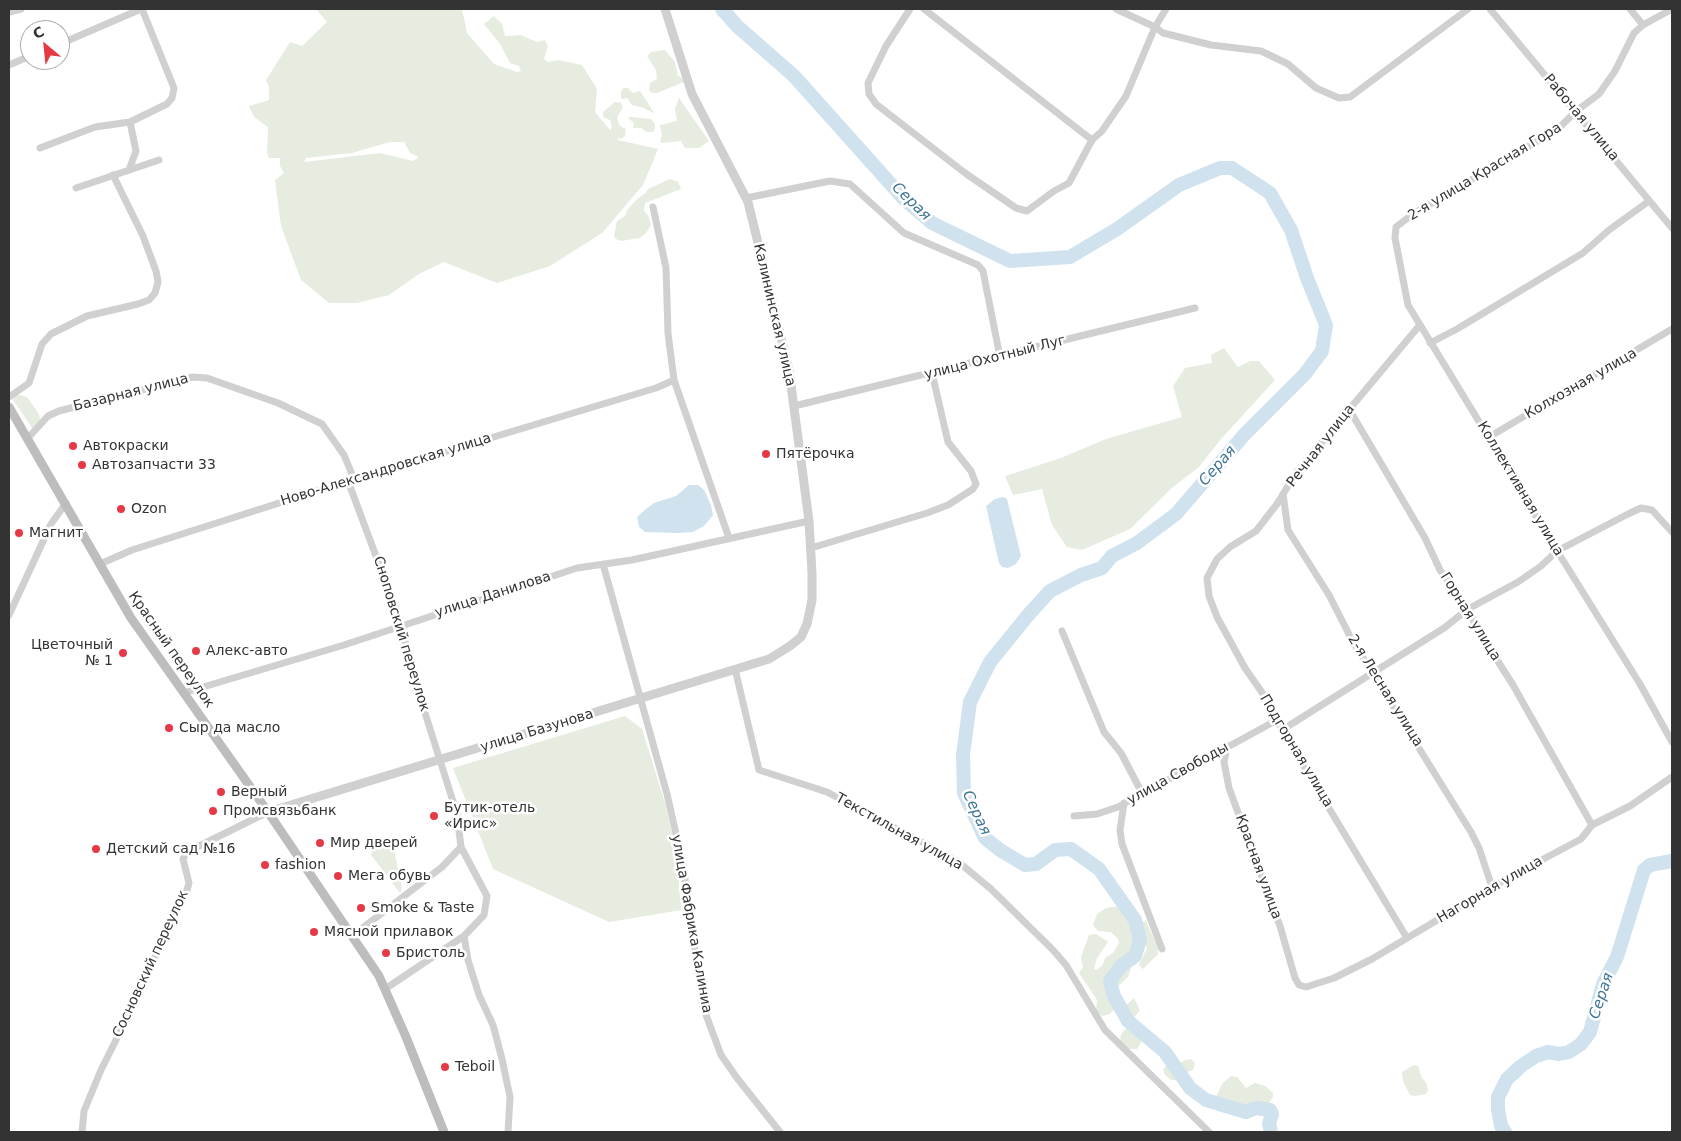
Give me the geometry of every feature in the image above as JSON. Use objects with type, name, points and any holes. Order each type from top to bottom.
[{"type":"main road","name":"Красный переулок","points":[[9,408],[66,503],[131,618],[268,812],[352,936],[385,989],[437,1111],[444,1132]]},
{"type":"street","points":[[9,12],[21,9]]},
{"type":"street","points":[[40,148],[95,127],[130,122],[167,104],[172,98],[174,88],[142,9],[70,40]]},
{"type":"street","name":"Калининская улица","points":[[665,9],[692,94],[746,198],[789,370],[811,548],[812,600],[807,624],[801,637]]},
{"type":"street","points":[[910,9],[886,46],[868,83],[869,94],[876,104],[965,173],[1016,208],[1027,211],[1054,191],[1069,183],[1092,140],[1102,130],[1126,96],[1155,27],[1166,9]]},
{"type":"street","points":[[924,9],[1092,140]]},
{"type":"street","points":[[1116,9],[1155,27],[1163,33],[1211,45],[1261,51],[1288,64],[1316,88],[1339,98],[1350,97],[1468,9]]},
{"type":"street","name":"Рабочая улица","points":[[1490,9],[1672,228]]},
{"type":"street","points":[[1630,9],[1643,25]]},
{"type":"street","name":"2-я улица Красная Гора","points":[[1396,227],[1413,214],[1558,129],[1599,94],[1615,70],[1634,33],[1643,25],[1672,10]]},
{"type":"street","points":[[129,170],[136,151],[130,122]]},
{"type":"street","points":[[76,188],[159,160]]},
{"type":"street","points":[[9,396],[28,383],[42,344],[51,334],[87,316],[150,300],[155,292],[158,282],[156,271],[143,236],[113,175]]},
{"type":"street","points":[[746,198],[830,181],[850,184],[904,233],[969,260],[983,271],[1000,357]]},
{"type":"street","points":[[1430,343],[1457,329],[1583,253],[1609,230],[1650,201]]},
{"type":"street","points":[[653,207],[666,268],[668,333],[674,380],[729,538]]},
{"type":"street","name":"Коллективная улица","points":[[1396,227],[1394,238],[1400,272],[1408,305],[1419,326],[1514,479],[1531,503],[1536,517],[1556,551],[1640,684],[1672,742]]},
{"type":"street","name":"улица Охотный Луг","points":[[794,406],[1195,308]]},
{"type":"street","name":"Речная улица","points":[[1217,558],[1230,547],[1256,531],[1296,473],[1419,326]]},
{"type":"street","name":"Колхозная улица","points":[[1489,437],[1672,329]]},
{"type":"street","points":[[811,548],[927,513],[948,505],[973,489],[976,484],[971,472],[948,442],[932,373]]},
{"type":"street","name":"Базарная улица","points":[[28,438],[48,416],[58,410],[193,377],[207,378],[278,404],[322,424],[344,454],[351,480]]},
{"type":"street","name":"Ново-Александровская улица","points":[[100,564],[132,550],[351,480],[656,388],[674,380]]},
{"type":"street","name":"Горная улица","points":[[1349,409],[1425,538],[1440,570],[1468,609],[1478,630],[1576,794],[1592,826]]},
{"type":"street","name":"Сноповский переулок","points":[[351,480],[400,626],[419,694],[441,760],[457,814],[461,847]]},
{"type":"street","name":"2-я Лесная улица","points":[[1283,494],[1288,530],[1480,848],[1492,887]]},
{"type":"street","points":[[9,615],[51,524],[66,503]]},
{"type":"street","points":[[1282,730],[1444,628],[1468,609],[1518,582],[1541,566],[1556,551],[1641,508],[1652,510],[1672,532]]},
{"type":"street","name":"улица Данилова","points":[[184,693],[400,626],[577,568],[632,560],[809,520]]},
{"type":"street","name":"Подгорная улица","points":[[1217,558],[1208,578],[1209,596],[1217,617],[1245,668],[1270,704],[1282,730],[1407,938]]},
{"type":"street","name":"улица Фабрика Калиниа","points":[[603,564],[683,865],[703,1007],[721,1054],[737,1078],[780,1132]]},
{"type":"street","points":[[1062,631],[1104,732],[1121,752],[1142,794]]},
{"type":"street","name":"улица Базунова","points":[[268,812],[769,659],[801,637]]},
{"type":"street","name":"Текстильная улица","points":[[735,669],[759,770],[827,792],[956,860],[991,889],[1053,950],[1112,1037],[1209,1132]]},
{"type":"street","name":"улица Свободы","points":[[1074,816],[1097,814],[1124,803],[1277,720]]},
{"type":"street","name":"Красная улица","points":[[1227,747],[1224,762],[1229,788],[1280,926],[1295,978],[1300,985]]},
{"type":"street","name":"Нагорная улица","points":[[1300,985],[1306,987],[1314,986],[1334,978],[1407,938],[1492,887],[1581,839],[1592,826],[1630,806],[1672,777]]},
{"type":"street","points":[[1124,803],[1120,830],[1122,844],[1162,949]]},
{"type":"street","name":"Сосновский переулок","points":[[82,1132],[84,1111],[101,1070],[187,890],[188,883],[183,859],[187,852],[268,812]]},
{"type":"street","points":[[352,936],[442,867],[461,847],[487,896],[484,915],[464,936],[385,989]]},
{"type":"street","points":[[464,936],[468,960],[479,995],[493,1025],[502,1059],[510,1097],[508,1132]]},
{"type":"shaded area","points":[[316,9],[462,9],[467,33],[494,64],[517,72],[521,71],[519,66],[510,63],[500,44],[484,24],[494,16],[502,24],[505,36],[521,35],[537,42],[545,40],[548,46],[544,59],[548,62],[558,60],[582,65],[597,89],[595,112],[610,130],[612,127],[610,120],[603,117],[603,112],[615,102],[621,103],[623,107],[617,118],[620,126],[626,129],[625,136],[621,139],[617,138],[618,140],[658,149],[643,185],[602,233],[550,266],[497,283],[444,262],[419,274],[389,295],[357,303],[329,303],[301,280],[281,226],[275,180],[284,173],[280,166],[280,158],[269,158],[267,153],[268,127],[254,117],[249,106],[269,100],[269,87],[266,80],[290,42],[302,46],[327,22]],"holes":[[[390,142],[404,142],[410,153],[419,157],[413,161],[380,153],[304,162],[306,158],[352,153]]]},
{"type":"shaded area","points":[[665,50],[675,62],[678,76],[684,82],[657,93],[652,93],[649,90],[650,83],[657,79],[656,70],[647,56],[651,52]]},
{"type":"shaded area","points":[[623,88],[628,88],[633,93],[640,91],[655,114],[644,108],[632,105],[627,98],[621,99]]},
{"type":"shaded area","points":[[679,98],[709,141],[699,148],[685,148],[681,141],[662,143],[660,141],[662,135],[660,125],[677,121],[675,109]]},
{"type":"shaded area","points":[[628,118],[651,119],[655,124],[655,129],[653,132],[646,132],[641,128],[633,128],[634,123]]},
{"type":"shaded area","points":[[670,179],[678,182],[681,189],[645,203],[644,211],[649,217],[651,225],[646,233],[640,238],[621,241],[616,239],[614,236],[617,221],[625,216],[627,210],[648,189]]},
{"type":"shaded area","points":[[1224,348],[1238,367],[1250,361],[1259,361],[1275,380],[1221,439],[1199,467],[1173,487],[1130,529],[1082,550],[1067,547],[1052,525],[1042,489],[1013,495],[1005,476],[1061,458],[1106,439],[1182,417],[1173,386],[1185,368],[1212,363],[1211,355]]},
{"type":"shaded area","points":[[16,394],[27,397],[39,414],[40,420],[32,428],[12,398]]},
{"type":"shaded area","points":[[625,716],[642,729],[665,803],[677,855],[681,910],[609,922],[493,869],[453,768]]},
{"type":"shaded area","points":[[393,845],[402,888],[400,893],[371,855],[373,850]]},
{"type":"shaded area","points":[[1126,906],[1133,912],[1138,924],[1130,935],[1137,932],[1142,935],[1142,939],[1129,958],[1131,967],[1128,977],[1115,989],[1111,1000],[1117,1003],[1116,1007],[1110,1014],[1102,1016],[1096,1011],[1097,1000],[1079,973],[1083,967],[1081,957],[1089,935],[1096,934],[1108,942],[1097,958],[1094,969],[1096,970],[1102,966],[1105,958],[1113,953],[1119,943],[1118,939],[1111,932],[1098,931],[1093,925],[1097,914],[1106,908]]},
{"type":"shaded area","points":[[1146,921],[1158,948],[1158,954],[1143,969],[1139,965],[1147,948],[1145,943],[1146,934],[1140,927],[1141,923]]},
{"type":"shaded area","points":[[1134,998],[1140,1010],[1129,1024],[1125,1022],[1120,1011]]},
{"type":"shaded area","points":[[1129,1026],[1141,1038],[1141,1043],[1137,1049],[1129,1049],[1123,1045],[1120,1038],[1123,1031]]},
{"type":"shaded area","points":[[1191,1059],[1195,1063],[1193,1070],[1184,1073],[1178,1080],[1171,1080],[1165,1075],[1163,1070],[1168,1063],[1174,1062],[1177,1065]]},
{"type":"shaded area","points":[[1414,1065],[1418,1066],[1422,1078],[1426,1082],[1428,1090],[1426,1094],[1410,1095],[1403,1081],[1402,1072]]},
{"type":"shaded area","points":[[1231,1076],[1237,1077],[1246,1088],[1255,1083],[1265,1086],[1273,1093],[1273,1097],[1269,1103],[1262,1106],[1253,1105],[1247,1110],[1220,1103],[1216,1097],[1222,1084]]},
{"type":"water","points":[[689,485],[698,485],[704,490],[711,505],[713,515],[704,526],[693,532],[677,533],[645,532],[639,527],[637,517],[646,509],[654,503],[676,496]]},
{"type":"water","points":[[1003,497],[1007,499],[1021,556],[1016,564],[1008,568],[1002,567],[999,563],[986,506],[995,499]]},
{"type":"waterway","name":"Серая","points":[[722,9],[737,26],[794,76],[905,200],[932,223],[1010,261],[1070,257],[1117,229],[1179,185],[1220,168],[1232,168],[1270,193],[1291,230],[1307,278],[1326,325],[1322,351],[1305,374],[1244,435],[1176,514],[1137,543],[1112,556],[1102,568],[1081,575],[1050,591],[1029,614],[990,662],[970,702],[963,755],[964,793],[985,838],[1000,850],[1025,865],[1036,864],[1055,850],[1071,849],[1099,869],[1135,920],[1140,940],[1135,956],[1121,966],[1110,981],[1114,996],[1128,1021],[1165,1052],[1190,1088],[1206,1100],[1246,1112],[1256,1108],[1270,1110],[1272,1114],[1269,1124],[1271,1132]]},
{"type":"waterway","name":"Серая","points":[[1505,1132],[1501,1126],[1498,1097],[1507,1079],[1536,1056],[1548,1052],[1559,1054],[1569,1052],[1581,1044],[1590,1032],[1603,984],[1617,957],[1644,870],[1650,865],[1672,861]]},
{"type":"place","name":"Автокраски","points":[[73,446]]},
{"type":"place","name":"Пятёрочка","points":[[766,454]]},
{"type":"place","name":"Автозапчасти 33","points":[[82,465]]},
{"type":"place","name":"Ozon","points":[[121,509]]},
{"type":"place","name":"Магнит","points":[[19,533]]},
{"type":"place","name":"Алекс-авто","points":[[196,651]]},
{"type":"place","name":"Цветочный № 1","points":[[123,653]]},
{"type":"place","name":"Сыр да масло","points":[[169,728]]},
{"type":"place","name":"Верный","points":[[221,792]]},
{"type":"place","name":"Промсвязьбанк","points":[[213,811]]},
{"type":"place","name":"Бутик-отель «Ирис»","points":[[434,816]]},
{"type":"place","name":"Мир дверей","points":[[320,843]]},
{"type":"place","name":"Детский сад №16","points":[[96,849]]},
{"type":"place","name":"fashion","points":[[265,865]]},
{"type":"place","name":"Мега обувь","points":[[338,876]]},
{"type":"place","name":"Smoke & Taste","points":[[361,908]]},
{"type":"place","name":"Мясной прилавок","points":[[314,932]]},
{"type":"place","name":"Бристоль","points":[[386,953]]},
{"type":"place","name":"Teboil","points":[[445,1067]]}]
